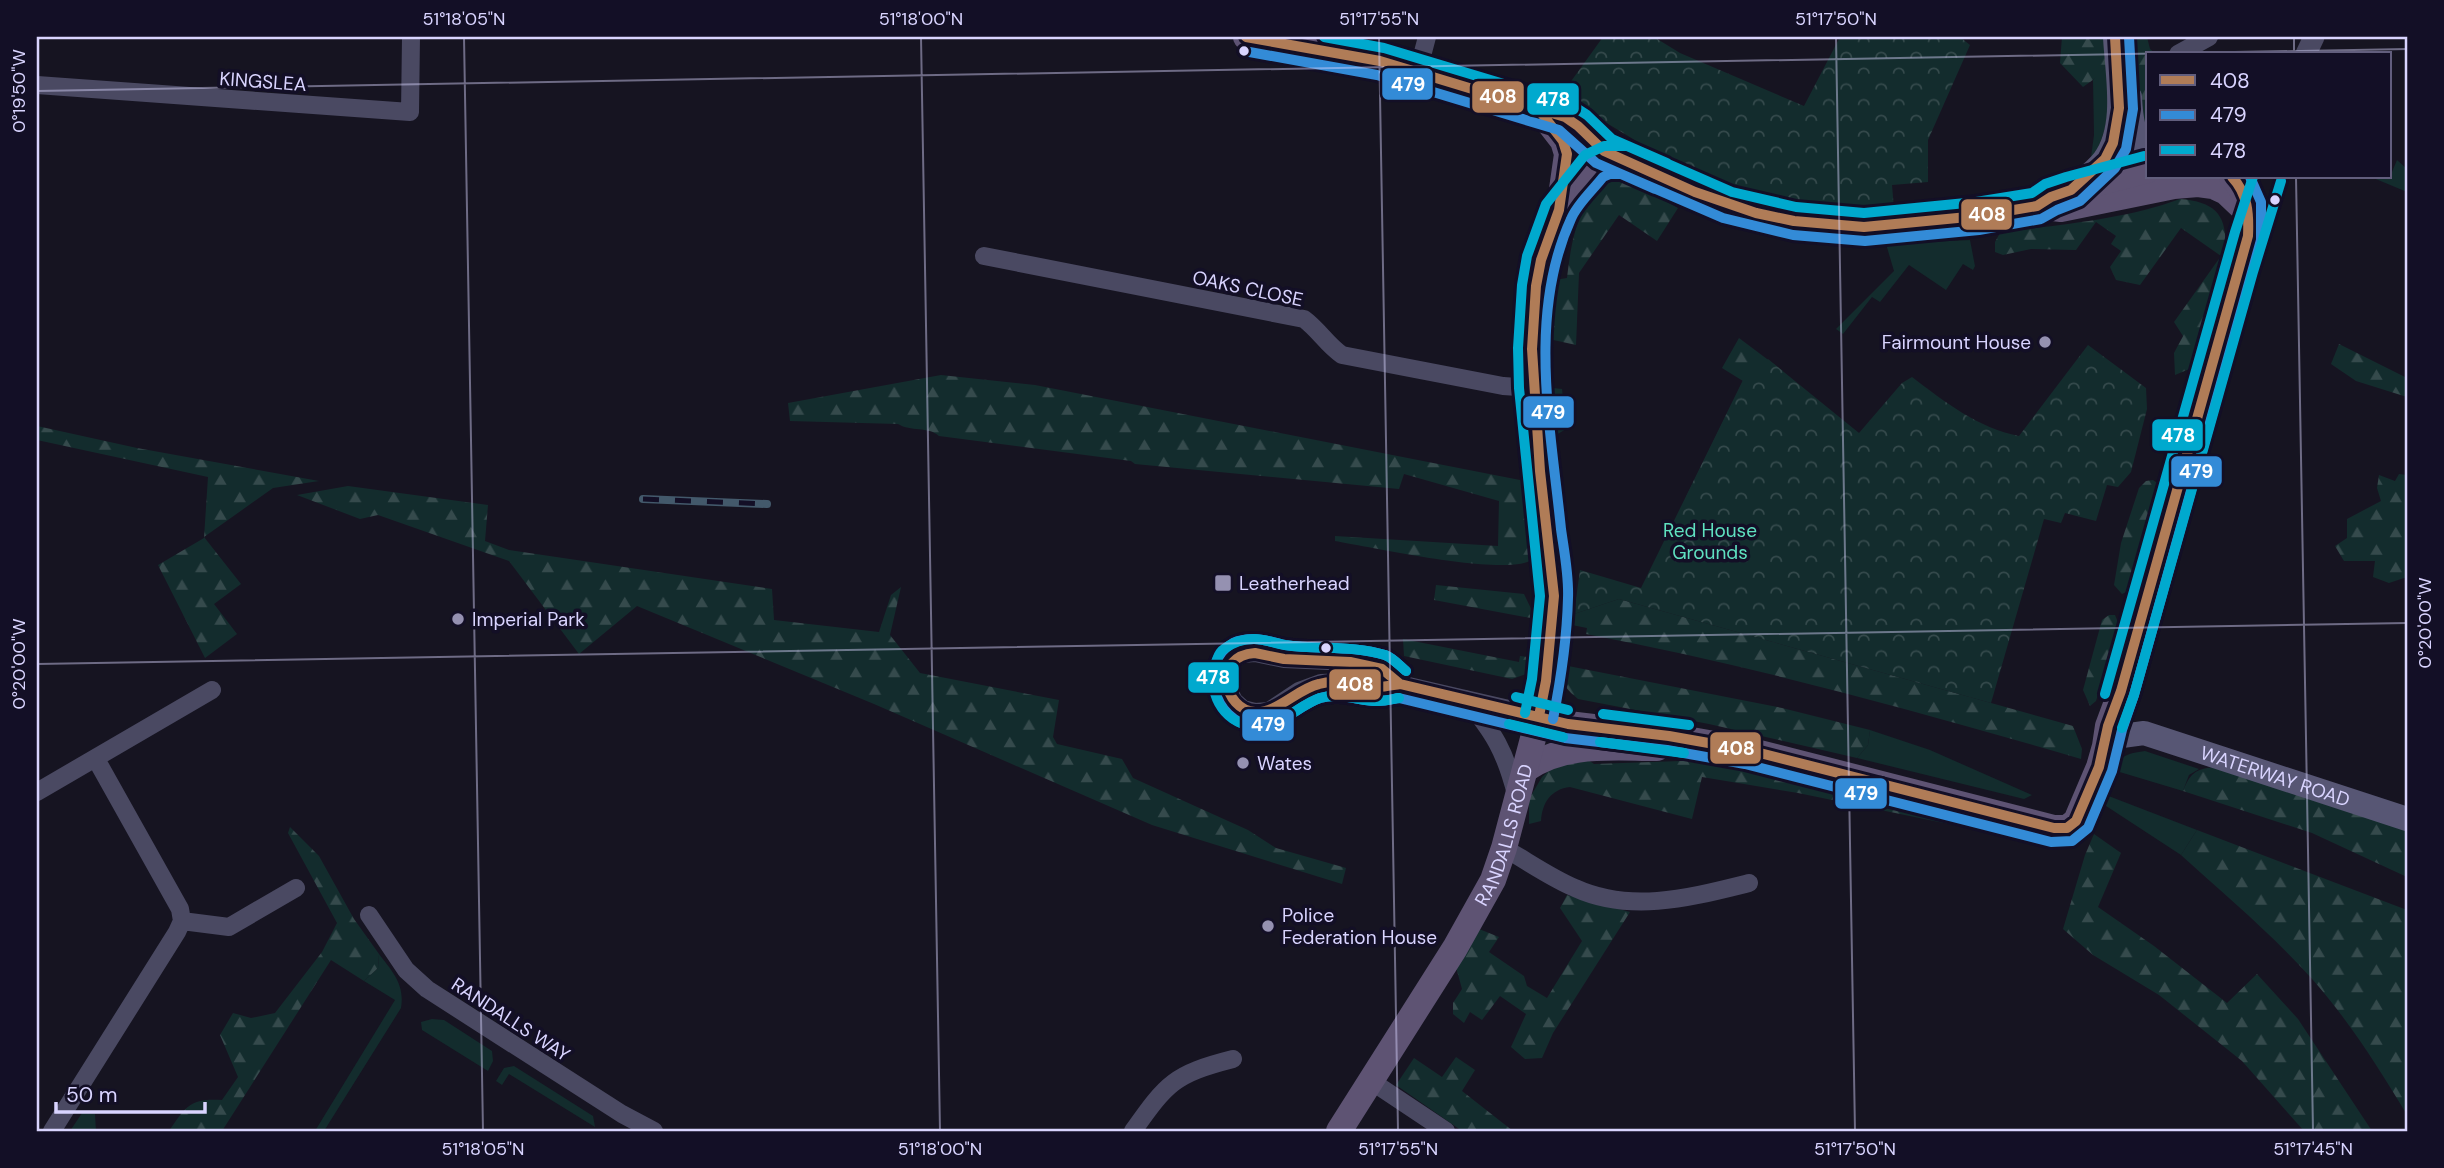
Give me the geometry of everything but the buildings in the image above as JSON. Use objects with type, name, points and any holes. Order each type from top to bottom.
[{"type":"main road","points":[[1246,37],[1342,53],[1418,71],[1565,117],[1604,151],[1624,160],[1727,205],[1806,223],[1864,227],[1978,216],[2037,206],[2061,209],[2174,186],[2198,184],[2213,186],[2226,192],[2244,190],[2248,236],[2240,268],[2121,691],[2108,726],[2105,746],[2072,826],[2061,829],[1748,750],[1568,724],[1539,716]]},
{"type":"main road","points":[[2071,190],[2097,168],[2113,143],[2119,108],[2115,37]]},
{"type":"main road","points":[[2129,37],[2131,119],[2140,144],[2146,151]]},
{"type":"main road","name":"RANDALLS ROAD","points":[[1342,1130],[1480,907],[1493,880],[1518,800],[1546,681],[1554,596],[1533,388],[1532,349],[1536,286],[1541,260],[1559,211],[1567,154],[1559,134],[1539,110]]},
{"type":"main road","name":"RANDALLS ROAD","points":[[1559,211],[1594,166],[1607,160],[1624,160]]},
{"type":"main road","points":[[2037,206],[2051,197],[2071,190],[2146,171]]},
{"type":"main road","points":[[2105,746],[2122,736],[2144,733],[2125,707],[2121,691]]},
{"type":"main road","name":"WATERWAY ROAD","points":[[2144,733],[2407,820]]},
{"type":"main road","points":[[1526,769],[1548,756],[1575,748],[1667,748],[1703,742]]},
{"type":"street","name":"KINGSLEA","points":[[37,85],[410,112],[411,37]]},
{"type":"street","points":[[1418,71],[1427,37]]},
{"type":"street","points":[[2182,52],[2209,37]]},
{"type":"street","name":"OAKS CLOSE","points":[[984,256],[1304,319],[1316,328],[1329,346],[1342,355],[1503,386],[1533,388]]},
{"type":"street","points":[[1400,684],[1382,668],[1350,662],[1284,659],[1255,653],[1242,654],[1232,660],[1227,674],[1228,689],[1234,701],[1243,709],[1255,712],[1269,711],[1299,691],[1321,684],[1343,682],[1379,687],[1400,684],[1539,716]]},
{"type":"street","points":[[37,792],[212,690]]},
{"type":"street","points":[[1466,699],[1487,723],[1503,749],[1518,800]]},
{"type":"street","points":[[52,1131],[182,921],[180,909],[96,759]]},
{"type":"street","points":[[1504,848],[1575,889],[1613,899],[1648,902],[1682,899],[1749,883]]},
{"type":"street","points":[[182,921],[229,927],[296,888]]},
{"type":"street","name":"RANDALLS WAY","points":[[369,915],[407,970],[426,989],[622,1115],[654,1131]]},
{"type":"street","points":[[1133,1131],[1158,1095],[1176,1079],[1198,1068],[1233,1059]]},
{"type":"street","points":[[1371,1081],[1446,1131]]},
{"type":"green space","points":[[1603,37],[1654,37],[1680,53],[1804,106],[1840,37],[1960,37],[1970,45],[1928,140],[1928,182],[1892,185],[1894,209],[1864,209],[1807,205],[1752,194],[1725,185],[1671,161],[1559,98]]},
{"type":"green space","points":[[2062,37],[2105,37],[2107,66],[2083,87],[2060,63]]},
{"type":"green space","points":[[2133,37],[2147,37],[2154,52],[2146,52],[2146,128],[2134,104]]},
{"type":"green space","points":[[2107,66],[2106,123],[2094,157],[2091,157],[2094,135],[2093,80]]},
{"type":"green space","points":[[2397,160],[2407,169],[2407,192],[2373,178],[2389,179],[2392,178]]},
{"type":"green space","points":[[1610,182],[1630,182],[1678,208],[1657,241],[1619,215],[1579,273],[1576,345],[1549,339],[1544,331],[1549,281],[1567,278],[1574,237],[1583,211],[1599,190]]},
{"type":"green space","points":[[1583,199],[1565,243],[1559,279],[1549,281],[1564,227]]},
{"type":"green space","points":[[2180,199],[2203,204],[2218,214],[2225,230],[2225,254],[2194,367],[2175,375],[2174,353],[2183,336],[2174,322],[2221,256],[2181,228],[2140,285],[2116,280],[2110,267],[2121,251],[2111,244],[2116,236],[2096,222],[2076,250],[2031,249],[2003,255],[1995,252],[1995,242],[2000,233],[2114,217]]},
{"type":"green space","points":[[1970,240],[1975,266],[1973,270],[1963,264],[1946,290],[1909,265],[1880,302],[1872,297],[1843,334],[1836,329],[1894,271],[1886,244]]},
{"type":"green space","points":[[1739,338],[1783,371],[1686,497],[1743,381],[1722,368]]},
{"type":"green space","points":[[2339,344],[2407,378],[2407,397],[2356,381],[2331,364]]},
{"type":"green space","name":"Red House Grounds","points":[[2088,345],[2146,388],[2147,409],[2131,472],[2118,487],[2107,485],[2096,521],[2065,513],[2061,523],[2044,519],[1991,703],[1619,599],[1574,614],[1580,570],[1641,588],[1743,380],[1768,359],[1859,433],[1902,383],[1912,377],[1976,420],[2019,436]]},
{"type":"green space","points":[[941,375],[1035,385],[1525,481],[1533,554],[1530,561],[1491,565],[1436,559],[1335,541],[1335,536],[1498,546],[1499,501],[1404,474],[1399,489],[1135,464],[1131,461],[939,436],[930,431],[898,424],[790,421],[788,403]]},
{"type":"green space","points":[[1543,387],[1562,389],[1566,429],[1556,435],[1559,458],[1549,459]]},
{"type":"green space","points":[[37,426],[137,448],[319,481],[273,488],[204,537],[208,477],[37,440]]},
{"type":"green space","points":[[2399,474],[2407,475],[2407,577],[2389,583],[2373,577],[2375,561],[2344,561],[2335,546],[2347,538],[2347,519],[2381,501],[2377,488],[2379,475],[2395,481]]},
{"type":"green space","points":[[2153,480],[2161,486],[2132,589],[2122,594],[2114,585],[2121,543],[2139,488],[2146,481]]},
{"type":"green space","points":[[348,486],[488,505],[485,541],[509,550],[772,589],[774,620],[879,632],[891,595],[901,587],[890,635],[920,673],[1059,700],[1053,737],[1057,744],[1122,759],[1133,778],[1248,830],[1276,848],[1346,868],[1342,884],[1152,825],[874,704],[637,606],[579,654],[509,561],[378,515],[360,519],[297,495]]},
{"type":"green space","points":[[1563,500],[1573,578],[1566,586],[1553,504]]},
{"type":"green space","points":[[204,537],[241,584],[214,604],[237,634],[205,658],[158,565]]},
{"type":"green space","points":[[1436,585],[1524,594],[1536,619],[1434,600]]},
{"type":"green space","points":[[1619,599],[2073,726],[2082,749],[2081,759],[1835,691],[1711,660],[1586,634],[1587,628],[1572,625],[1574,614]]},
{"type":"green space","points":[[2109,615],[2115,615],[2119,625],[2096,701],[2090,706],[2083,690],[2102,620]]},
{"type":"green space","points":[[1403,639],[1519,662],[1520,656],[1534,658],[1526,674],[1512,679],[1404,656]]},
{"type":"green space","points":[[1563,665],[1782,708],[1870,730],[1868,745],[1857,758],[1709,724],[1578,699],[1564,684]]},
{"type":"green space","points":[[1870,730],[1930,750],[2032,795],[2024,799],[1857,758],[1868,745]]},
{"type":"green space","points":[[2145,751],[2199,769],[2189,775],[2183,791],[2113,770],[2126,756]]},
{"type":"green space","points":[[1584,757],[1594,764],[1710,760],[2010,830],[2007,836],[1798,793],[1702,777],[1692,819],[1570,787],[1553,794],[1543,808],[1541,821],[1529,824],[1529,799],[1542,777],[1554,766]]},
{"type":"green space","points":[[2214,767],[2407,829],[2407,877],[2312,833],[2183,791],[2194,773]]},
{"type":"green space","points":[[2106,795],[2197,830],[2181,855],[2103,804]]},
{"type":"green space","points":[[290,827],[319,856],[354,919],[379,954],[378,968],[364,981],[331,960],[222,1131],[169,1131],[190,1105],[203,1100],[222,1100],[238,1077],[220,1035],[233,1013],[251,1018],[275,1013],[322,952],[337,923],[288,833]]},
{"type":"green space","points":[[2197,830],[2407,910],[2407,1115],[2363,1045],[2313,980],[2265,931],[2181,855]]},
{"type":"green space","points":[[2094,834],[2121,853],[2098,907],[2154,946],[2227,1003],[2257,974],[2298,1019],[2372,1131],[2304,1131],[2242,1061],[2159,995],[2093,955],[2063,929]]},
{"type":"green space","points":[[1567,895],[1630,912],[1553,1033],[1542,1058],[1525,1059],[1511,1047],[1526,1014],[1500,996],[1482,1020],[1470,1012],[1464,1023],[1453,1014],[1453,1003],[1462,989],[1456,967],[1479,929],[1499,937],[1489,952],[1524,976],[1527,986],[1547,998],[1582,941],[1560,908]]},
{"type":"green space","points":[[379,954],[399,986],[401,1008],[324,1131],[315,1131],[395,1000],[364,981],[378,968]]},
{"type":"green space","points":[[444,1020],[492,1051],[493,1061],[488,1071],[422,1030],[421,1022]]},
{"type":"green space","points":[[1456,1057],[1475,1070],[1462,1091],[1513,1131],[1462,1131],[1396,1085],[1414,1058],[1442,1077]]},
{"type":"green space","points":[[514,1066],[593,1116],[595,1127],[509,1074],[502,1085],[496,1081],[504,1068]]},
{"type":"green space","points":[[82,1113],[95,1114],[96,1131],[70,1131]]},
{"type":"railway","points":[[643,499],[767,504]]},
{"type":"transit line","name":"408","points":[[1246,37],[1380,61],[1565,117],[1604,151],[1695,192],[1756,213],[1794,221],[1864,227],[1978,216],[2037,206],[2051,197],[2071,190],[2105,159],[2113,143],[2119,108],[2115,37]]},
{"type":"transit line","name":"478","points":[[1324,37],[1384,48],[1570,104],[1587,115],[1612,139],[1667,163]]},
{"type":"transit line","name":"479","points":[[1553,719],[1565,643],[1568,589],[1548,412],[1546,333],[1549,294],[1558,256],[1571,219],[1586,197],[1603,177],[1621,174],[1723,218],[1793,235],[1865,241],[1979,230],[2041,219],[2080,201],[2115,168],[2126,149],[2133,109],[2129,37]]},
{"type":"transit line","name":"479","points":[[1244,51],[1377,75],[1559,130],[1596,163],[1655,189]]},
{"type":"transit line","name":"408","points":[[1515,102],[1539,110],[1563,141],[1567,154],[1559,210],[1541,260],[1536,286],[1532,349],[1540,471],[1554,596],[1546,681],[1539,716]]},
{"type":"transit line","name":"478","points":[[1525,713],[1532,679],[1540,596],[1519,388],[1518,348],[1522,285],[1527,256],[1546,204],[1585,155],[1604,146],[1627,146],[1732,192],[1796,207],[1864,213],[1976,202],[2032,193],[2045,184],[2066,177],[2144,156]]},
{"type":"transit line","name":"408","points":[[1400,684],[1568,724],[1669,736],[1748,750],[2054,828],[2067,828],[2076,821],[2099,767],[2108,726],[2121,691],[2248,236],[2246,205],[2241,190],[2233,178]]},
{"type":"transit line","name":"479","points":[[1406,671],[1388,656],[1373,652],[1285,645],[1251,639],[1233,643],[1222,652],[1215,664],[1213,677],[1220,703],[1228,714],[1239,722],[1253,726],[1271,724],[1327,696],[1371,701],[1399,698],[1565,738],[1667,750],[1745,764],[2051,842],[2072,841],[2088,828],[2112,771],[2261,240],[2261,202],[2250,178]]},
{"type":"transit line","name":"478","points":[[2105,694],[2235,232],[2253,178]]},
{"type":"transit line","name":"478","points":[[2122,728],[2134,695],[2281,181]]},
{"type":"transit line","name":"478","points":[[1399,698],[1371,701],[1327,696],[1271,724],[1253,726],[1242,724],[1225,712],[1215,694],[1213,673],[1222,650],[1238,641],[1254,639],[1285,645],[1373,652],[1388,656],[1406,671]]},
{"type":"transit line","name":"408","points":[[1255,653],[1284,659],[1350,662],[1382,669],[1400,684],[1378,687],[1326,682],[1311,687],[1271,709],[1255,712],[1244,709],[1236,702],[1227,683],[1227,672],[1232,663],[1241,656],[1255,653]]},
{"type":"transit line","name":"478","points":[[1516,697],[1568,710]]},
{"type":"transit line","name":"478","points":[[1603,714],[1689,725]]},
{"type":"transit line","name":"478","points":[[1509,724],[1563,737]]},
{"type":"transit line","name":"478","points":[[1600,742],[1684,753]]},
{"type":"place","name":"Fairmount House","points":[[2045,342]]},
{"type":"place","name":"Leatherhead","points":[[1223,583]]},
{"type":"place","name":"Imperial Park","points":[[458,619]]},
{"type":"place","name":"Wates","points":[[1243,763]]},
{"type":"place","name":"Police Federation House","points":[[1268,926]]}]
